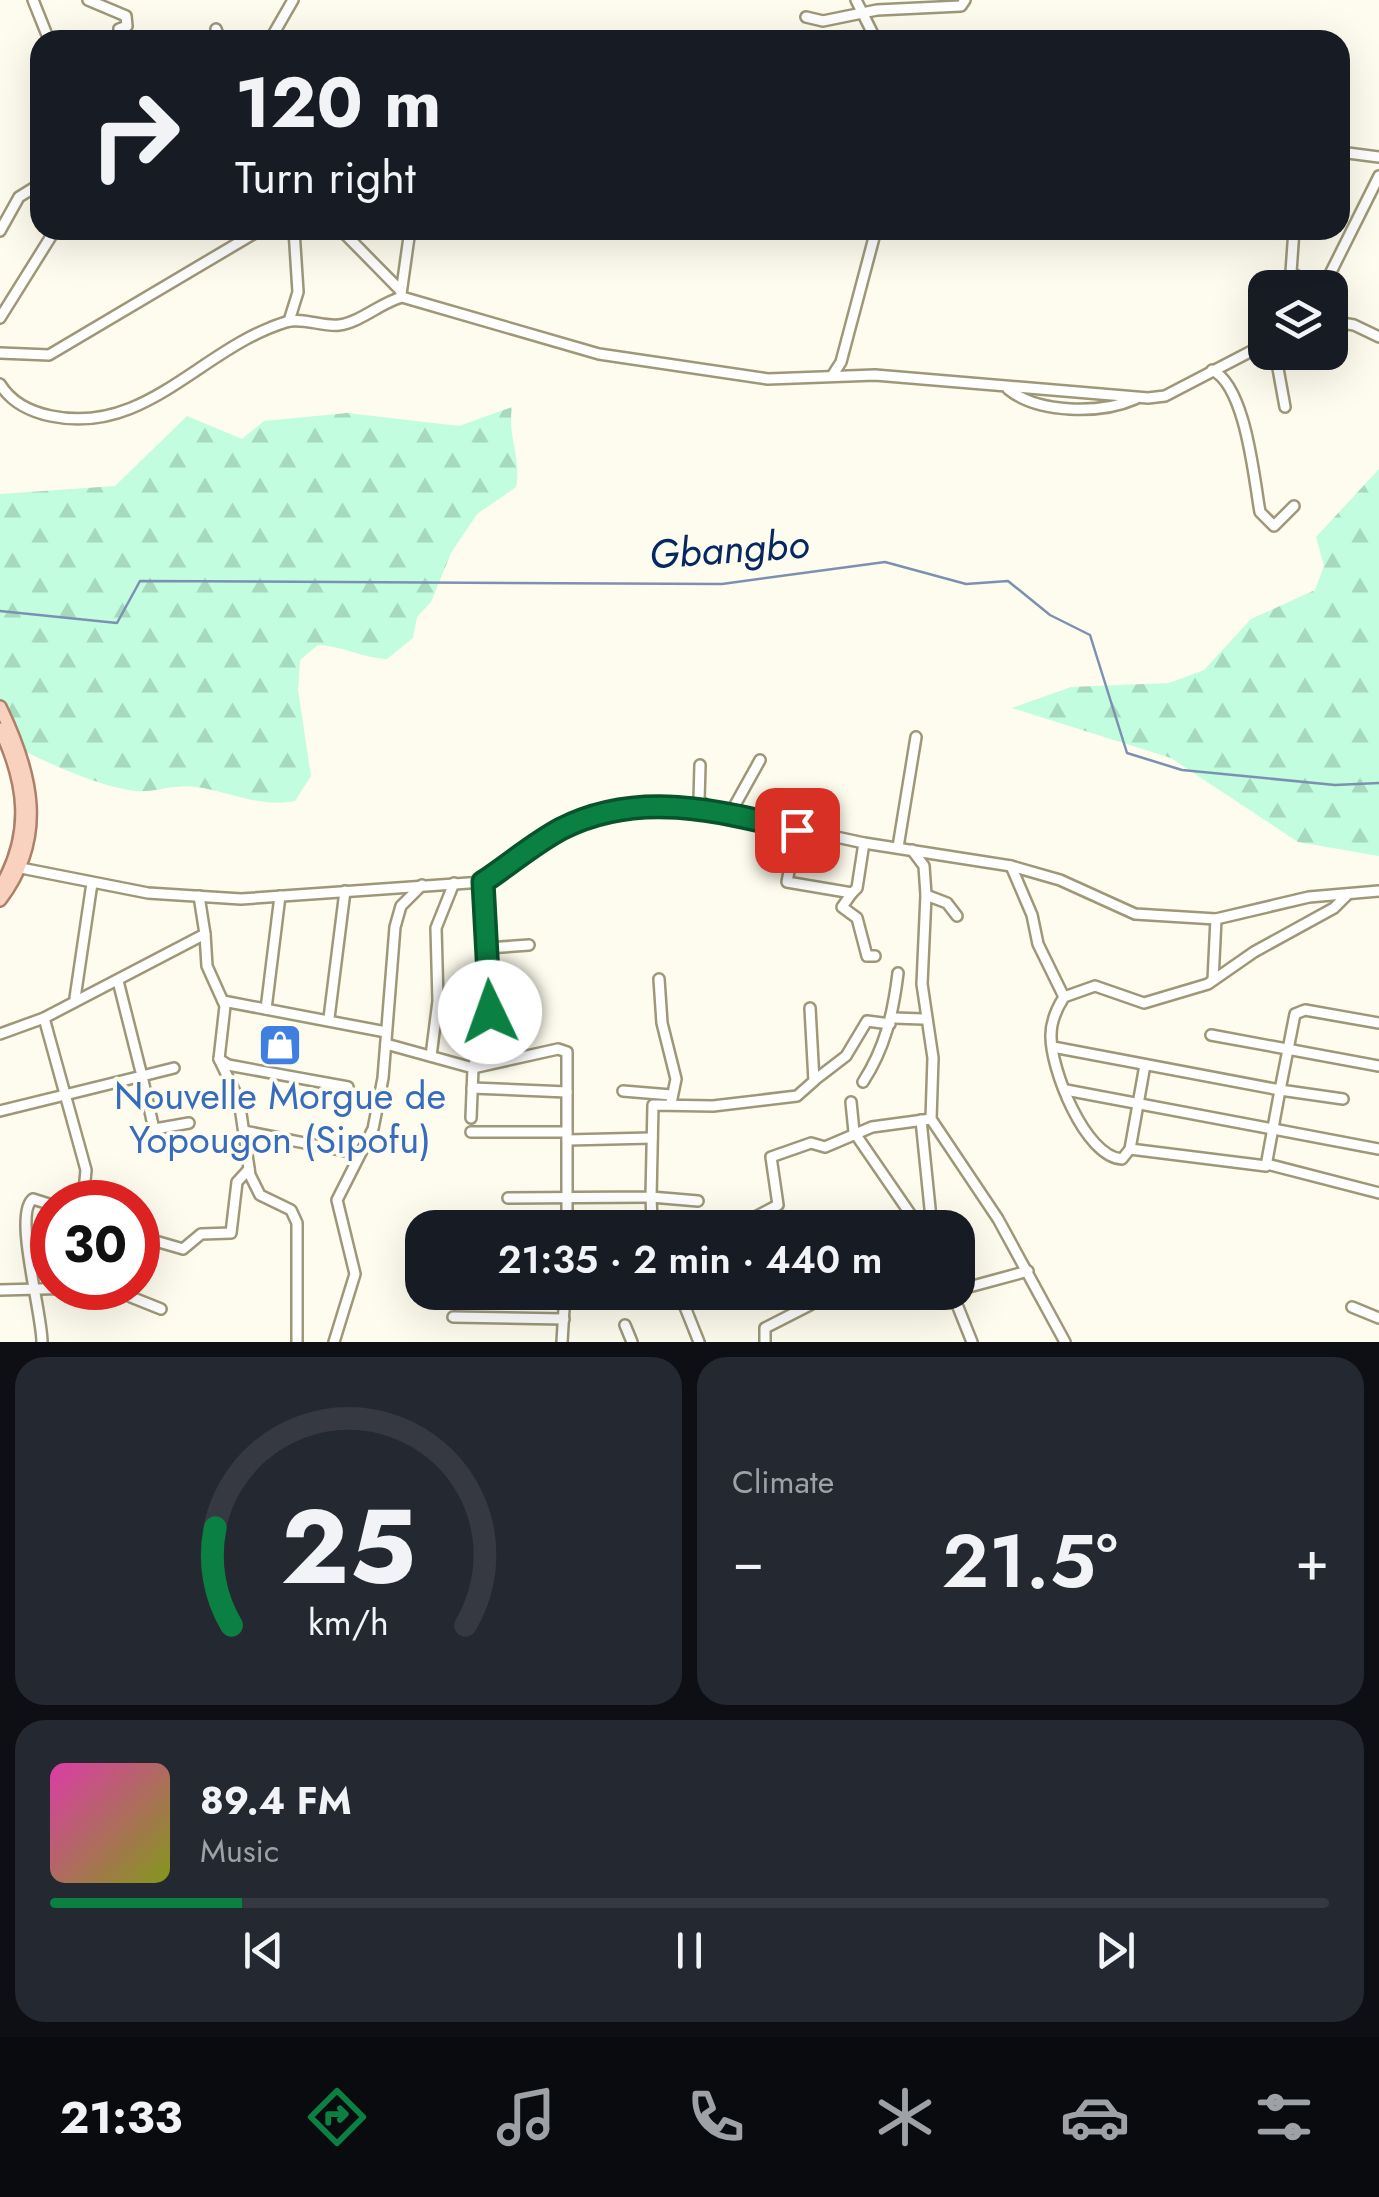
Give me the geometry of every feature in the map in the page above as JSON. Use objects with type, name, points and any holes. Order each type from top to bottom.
[{"type":"main road","points":[[0,707],[26,766],[32,796],[32,823],[21,868],[0,900]]},
{"type":"main road","points":[[0,729],[18,770],[24,823],[18,851],[0,888]]},
{"type":"street","points":[[33,0],[45,30]]},
{"type":"street","points":[[88,0],[126,16],[128,23],[119,30]]},
{"type":"street","points":[[276,30],[293,0]]},
{"type":"street","points":[[856,0],[870,30]]},
{"type":"street","points":[[806,17],[823,21],[860,13],[962,6],[965,0]]},
{"type":"street","points":[[1350,153],[1379,157]]},
{"type":"street","points":[[1350,234],[1379,176]]},
{"type":"street","points":[[0,231],[19,196],[30,190]]},
{"type":"street","points":[[0,318],[50,240]]},
{"type":"street","points":[[0,353],[49,355],[243,240]]},
{"type":"street","points":[[289,321],[298,292],[295,240]]},
{"type":"street","points":[[351,240],[401,293],[616,357],[768,379],[838,374],[1138,398],[1165,396],[1248,352]]},
{"type":"street","points":[[401,293],[409,240]]},
{"type":"street","points":[[838,374],[873,240]]},
{"type":"street","points":[[1290,270],[1293,240]]},
{"type":"street","points":[[1332,270],[1347,240]]},
{"type":"street","points":[[0,384],[16,402],[39,413],[72,420],[120,416],[144,406],[222,353],[289,321],[346,324],[401,293]]},
{"type":"street","points":[[1348,323],[1379,337]]},
{"type":"street","points":[[1212,370],[1223,376],[1232,395],[1256,468],[1260,512],[1274,526],[1294,506]]},
{"type":"street","points":[[1278,370],[1285,407]]},
{"type":"street","points":[[898,847],[916,737]]},
{"type":"street","points":[[730,814],[760,760]]},
{"type":"street","points":[[700,765],[699,800],[712,811]]},
{"type":"street","points":[[682,807],[699,790]]},
{"type":"street","points":[[21,868],[92,883],[199,896],[280,896],[483,882],[559,830],[601,812],[620,806],[682,807],[864,843],[1011,866],[1060,880],[1134,914],[1216,919],[1309,897],[1379,891]]},
{"type":"street","points":[[797,830],[787,882],[852,893]]},
{"type":"street","points":[[864,843],[857,888],[842,907],[857,918],[867,956],[874,956]]},
{"type":"street","points":[[912,850],[924,866],[926,896],[923,1019],[932,1058],[926,1120],[931,1210]]},
{"type":"street","points":[[924,866],[942,853]]},
{"type":"street","points":[[1011,866],[1032,915],[1038,944],[1064,997],[1052,1029],[1053,1047],[1066,1090],[1091,1142],[1102,1154],[1122,1159],[1130,1149],[1145,1066]]},
{"type":"street","points":[[471,1118],[473,1068],[490,1012],[483,882]]},
{"type":"street","points":[[75,998],[92,883]]},
{"type":"street","points":[[431,1056],[438,1001],[436,928],[454,883]]},
{"type":"street","points":[[334,1342],[355,1274],[354,1257],[336,1210],[337,1200],[373,1128],[386,1044],[395,927],[401,906],[422,885]]},
{"type":"street","points":[[329,1018],[345,891]]},
{"type":"street","points":[[1064,997],[1095,986],[1144,1003],[1214,980],[1254,952],[1334,908],[1348,894]]},
{"type":"street","points":[[199,896],[207,966],[224,1001],[218,1060],[239,1100],[249,1169],[260,1195],[290,1210],[296,1224],[296,1342]]},
{"type":"street","points":[[266,1009],[280,896]]},
{"type":"street","points":[[926,896],[946,903],[956,916]]},
{"type":"street","points":[[1214,980],[1216,919]]},
{"type":"street","points":[[0,1034],[44,1018],[75,998],[118,981],[205,934]]},
{"type":"street","points":[[488,948],[528,946]]},
{"type":"street","points":[[863,1082],[878,1063],[892,1021],[898,973]]},
{"type":"street","points":[[659,980],[662,1023],[676,1080],[671,1099]]},
{"type":"street","points":[[118,981],[155,1129],[189,1123]]},
{"type":"street","points":[[224,1001],[329,1018],[386,1032]]},
{"type":"street","points":[[810,1008],[814,1081]]},
{"type":"street","points":[[1267,1164],[1300,1010],[1379,1023]]},
{"type":"street","points":[[44,1018],[67,1094],[85,1180]]},
{"type":"street","points":[[623,1091],[713,1106],[797,1096],[846,1056],[867,1021],[923,1019]]},
{"type":"street","points":[[1211,1035],[1379,1066]]},
{"type":"street","points":[[386,1044],[473,1068],[565,1050],[568,1210]]},
{"type":"street","points":[[1053,1047],[1343,1100]]},
{"type":"street","points":[[218,1060],[228,1066],[348,1087]]},
{"type":"street","points":[[0,1111],[174,1068]]},
{"type":"street","points":[[472,1088],[567,1092]]},
{"type":"street","points":[[1066,1090],[1379,1149]]},
{"type":"street","points":[[652,1210],[654,1106],[671,1099]]},
{"type":"street","points":[[851,1102],[854,1132],[908,1210]]},
{"type":"street","points":[[768,1210],[778,1205],[772,1157],[810,1143],[825,1147],[854,1132],[926,1120]]},
{"type":"street","points":[[926,1120],[1028,1271],[1065,1342]]},
{"type":"street","points":[[244,1130],[345,1151]]},
{"type":"street","points":[[471,1132],[652,1138]]},
{"type":"street","points":[[1130,1149],[1267,1164],[1379,1193]]},
{"type":"street","points":[[160,1243],[183,1250],[200,1234],[231,1233],[237,1182],[249,1169]]},
{"type":"street","points":[[508,1198],[698,1200]]},
{"type":"street","points":[[30,1203],[25,1210],[25,1241],[30,1259]]},
{"type":"street","points":[[975,1286],[1028,1271]]},
{"type":"street","points":[[0,1290],[30,1289]]},
{"type":"street","points":[[1352,1308],[1379,1318]]},
{"type":"street","points":[[40,1310],[42,1342]]},
{"type":"street","points":[[562,1342],[564,1310]]},
{"type":"street","points":[[687,1310],[699,1342]]},
{"type":"street","points":[[765,1342],[765,1328],[799,1310]]},
{"type":"street","points":[[961,1310],[972,1342]]},
{"type":"street","points":[[453,1317],[564,1320]]},
{"type":"street","points":[[625,1325],[632,1342]]},
{"type":"green space","points":[[512,407],[516,487],[477,514],[451,553],[431,602],[417,617],[413,638],[387,659],[318,645],[300,660],[298,690],[311,776],[295,801],[258,801],[190,786],[129,790],[70,772],[0,738],[0,494],[115,486],[187,416],[242,439],[264,421],[347,413],[459,426]]},
{"type":"green space","points":[[1379,469],[1379,856],[1298,842],[1171,758],[1012,708],[1071,687],[1169,683],[1204,670],[1251,619],[1315,590],[1324,566],[1316,537]]},
{"type":"waterway","name":"Gbangbo","points":[[0,611],[117,623],[140,581],[722,584],[885,562],[966,584],[1008,581],[1050,615],[1090,635],[1127,753],[1182,770],[1335,785],[1379,783]]},
{"type":"place","name":"Nouvelle Morgue de Yopougon (Sipofu)","points":[[280,1045]]},
{"type":"route","points":[[490,1012],[483,882],[559,830],[620,806],[682,807],[797,830]]}]
